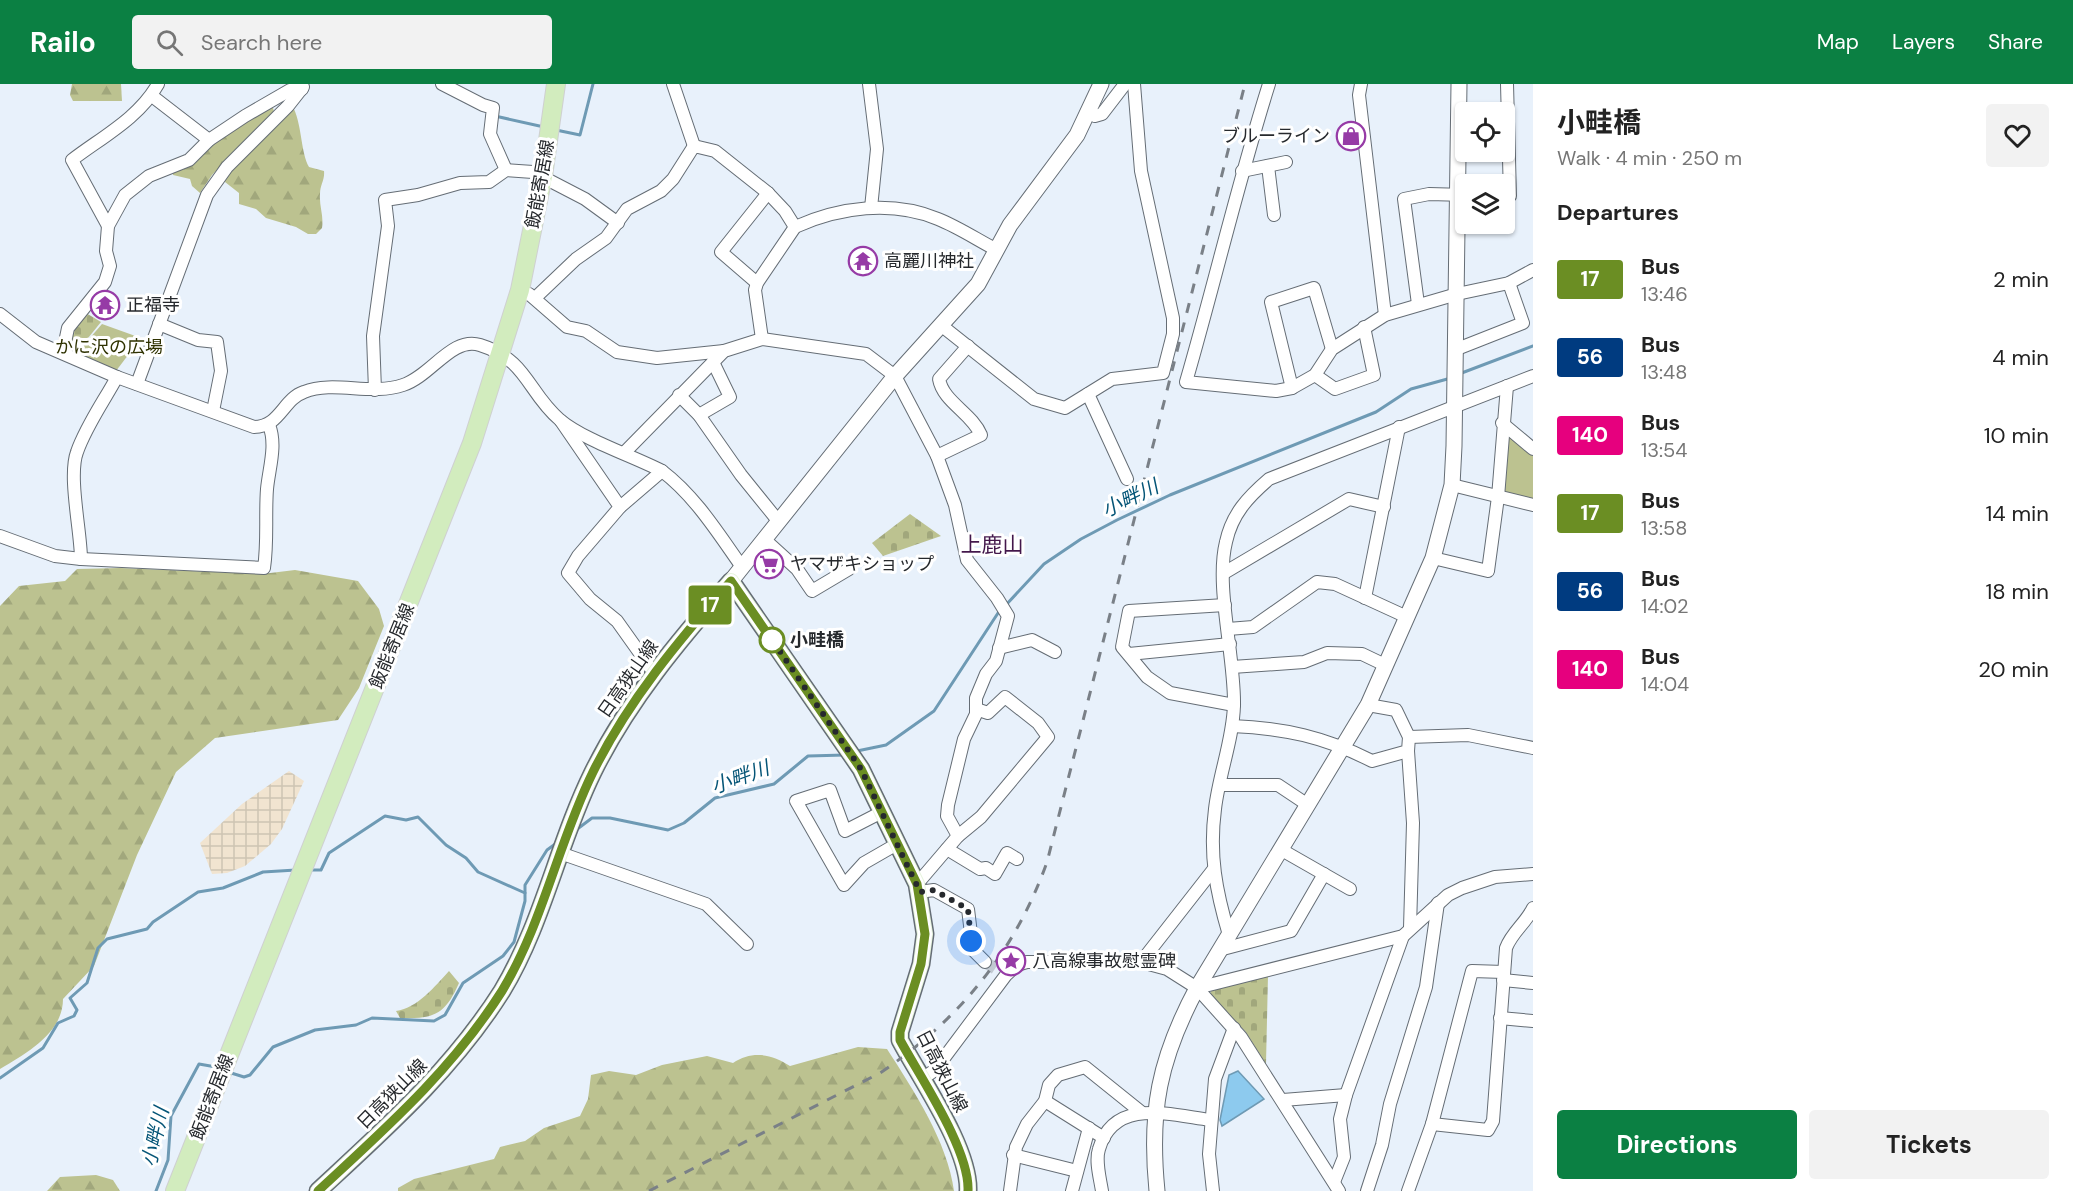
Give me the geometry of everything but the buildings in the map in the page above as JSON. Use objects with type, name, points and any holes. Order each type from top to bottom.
[{"type":"main road","name":"飯能寄居線","points":[[175,1191],[437,534],[472,443],[502,353],[528,294],[556,84]]},
{"type":"main road","name":"日高狭山線","points":[[318,1191],[428,1088],[471,1036],[503,989],[524,947],[571,825],[607,746],[654,673],[731,581],[850,753],[882,812],[918,888],[925,934],[921,964],[900,1032],[900,1040],[950,1131],[962,1159],[968,1191]]},
{"type":"street","points":[[108,226],[72,160],[128,121],[152,96],[158,84]]},
{"type":"street","points":[[442,84],[457,88],[492,112],[490,134],[506,170]]},
{"type":"street","points":[[672,84],[694,146]]},
{"type":"street","points":[[869,84],[877,149],[871,208]]},
{"type":"street","points":[[731,581],[895,376],[978,284],[1010,225],[1058,163],[1090,113],[1101,84]]},
{"type":"street","points":[[1090,113],[1095,116],[1102,114],[1125,84]]},
{"type":"street","points":[[942,326],[997,372],[1034,399],[1065,408],[1112,379],[1163,374],[1173,334],[1173,318],[1157,234],[1141,171],[1134,84]]},
{"type":"street","points":[[1269,84],[1242,171],[1216,278],[1186,382],[1275,391],[1292,388],[1315,375],[1332,349],[1385,315],[1418,304],[1509,283],[1533,270]]},
{"type":"street","points":[[1361,84],[1359,95],[1370,201],[1385,315]]},
{"type":"street","points":[[1460,84],[1462,174]]},
{"type":"street","points":[[1507,84],[1509,174]]},
{"type":"street","points":[[63,352],[68,328],[105,282],[110,266],[106,251],[108,226],[125,195],[149,176],[189,160],[209,140],[290,90],[303,86]]},
{"type":"street","points":[[137,384],[214,183],[303,86]]},
{"type":"street","points":[[152,96],[209,140]]},
{"type":"street","points":[[694,146],[715,151],[768,193],[785,211],[795,228]]},
{"type":"street","points":[[694,146],[673,178],[661,191],[627,209],[606,238],[528,294],[567,327],[586,331],[617,352],[657,358],[724,351],[762,339],[838,352],[853,350],[866,354],[895,376],[937,456],[955,505],[968,561],[1004,607],[996,661],[986,675],[976,698],[976,709],[964,739],[948,805],[947,816],[958,836]]},
{"type":"street","points":[[1242,171],[1286,162]]},
{"type":"street","points":[[1268,166],[1274,215]]},
{"type":"street","points":[[375,390],[373,336],[388,226],[385,200],[418,195],[460,183],[489,182],[506,170],[533,172],[585,199],[618,224]]},
{"type":"street","points":[[757,283],[721,252],[768,193]]},
{"type":"street","points":[[1418,304],[1404,199],[1429,194],[1455,194]]},
{"type":"street","points":[[762,339],[755,290],[757,283],[795,228],[831,214],[871,208],[907,209],[938,219],[995,249]]},
{"type":"street","points":[[1157,1191],[1148,1112],[1171,1044],[1197,988],[1219,950],[1368,705],[1433,558],[1452,485],[1460,234]]},
{"type":"street","points":[[1457,352],[1523,323],[1509,283]]},
{"type":"street","points":[[1292,388],[1271,302],[1314,288],[1332,349]]},
{"type":"street","points":[[0,314],[36,342],[117,377],[255,427],[269,425],[302,392],[318,389],[375,390],[403,386],[428,373],[459,345],[477,344],[502,353],[514,361],[560,420],[620,507]]},
{"type":"street","points":[[159,324],[198,340],[217,342],[221,371],[213,411]]},
{"type":"street","points":[[1315,375],[1335,389],[1374,375],[1364,327]]},
{"type":"street","points":[[937,456],[981,435],[977,426],[941,389],[939,379],[968,346]]},
{"type":"street","points":[[625,452],[724,351]]},
{"type":"street","points":[[699,415],[730,398],[713,362]]},
{"type":"street","points":[[81,559],[81,543],[77,530],[77,453],[117,377]]},
{"type":"street","points":[[1229,934],[1213,870],[1215,809],[1232,726],[1234,705],[1224,573],[1225,543],[1235,516],[1252,493],[1269,479],[1455,403],[1531,379]]},
{"type":"street","points":[[1433,558],[1488,570],[1498,497],[1502,423],[1507,386]]},
{"type":"street","points":[[1088,394],[1127,479]]},
{"type":"street","points":[[679,395],[699,415],[741,476],[779,522]]},
{"type":"street","points":[[560,420],[581,433],[662,471],[674,480],[709,519],[742,567]]},
{"type":"street","points":[[1502,423],[1533,449]]},
{"type":"street","points":[[0,536],[55,556],[264,568],[267,490],[273,446],[273,435],[269,425]]},
{"type":"street","points":[[1365,598],[1399,427]]},
{"type":"street","points":[[654,673],[617,621],[590,599],[568,573],[578,556],[620,507],[662,471]]},
{"type":"street","points":[[1452,485],[1533,505]]},
{"type":"street","points":[[1224,573],[1349,499],[1384,507]]},
{"type":"street","points":[[764,540],[796,569],[812,591],[849,569]]},
{"type":"street","points":[[1228,629],[1253,627],[1317,582],[1335,584],[1407,617]]},
{"type":"street","points":[[1225,605],[1129,611],[1122,647],[1148,677],[1170,693],[1234,705]]},
{"type":"street","points":[[999,648],[1032,640],[1055,652]]},
{"type":"street","points":[[1130,654],[1230,644]]},
{"type":"street","points":[[1232,667],[1304,662],[1327,653],[1362,654],[1385,665]]},
{"type":"street","points":[[976,709],[988,713],[1005,697],[1038,723],[1048,738],[981,817],[958,836],[918,888],[934,890],[968,909],[973,950],[986,962]]},
{"type":"street","points":[[1336,1187],[1344,1157],[1340,1119],[1346,1095],[1406,932],[1413,823],[1409,737],[1396,710],[1368,705]]},
{"type":"street","points":[[1232,726],[1277,728],[1343,747],[1371,762],[1408,751]]},
{"type":"street","points":[[1409,737],[1468,735],[1533,748]]},
{"type":"street","points":[[1220,785],[1278,785],[1308,805]]},
{"type":"street","points":[[882,812],[845,831],[830,790],[796,801],[844,885],[864,863],[897,843]]},
{"type":"street","points":[[562,849],[706,904],[747,944]]},
{"type":"street","points":[[947,849],[980,869],[986,868],[995,874],[1007,853],[1017,859]]},
{"type":"street","points":[[1280,849],[1350,889]]},
{"type":"street","points":[[1141,962],[1213,870]]},
{"type":"street","points":[[1219,950],[1291,931],[1324,874]]},
{"type":"street","points":[[1197,988],[1406,932],[1438,903],[1462,888],[1495,877],[1533,874]]},
{"type":"street","points":[[1367,1191],[1382,1145],[1390,1104],[1426,987],[1438,903]]},
{"type":"street","points":[[1432,1124],[1488,1130],[1493,1121],[1500,1018],[1509,940],[1533,908]]},
{"type":"street","points":[[922,1079],[935,1070],[954,1048],[1002,973],[1027,962],[1141,962],[1167,969],[1197,988],[1234,1028],[1259,1070],[1283,1100],[1336,1187]]},
{"type":"street","points":[[1408,1191],[1432,1124],[1472,972],[1533,983]]},
{"type":"street","points":[[1500,1018],[1533,1021]]},
{"type":"street","points":[[1213,1191],[1210,1120],[1215,1079],[1234,1028]]},
{"type":"street","points":[[1010,1191],[1013,1155],[1020,1135],[1045,1101],[1049,1085],[1058,1075],[1085,1068],[1148,1112]]},
{"type":"street","points":[[1283,1100],[1346,1095]]},
{"type":"street","points":[[1045,1101],[1104,1138]]},
{"type":"street","points":[[1102,1191],[1099,1149],[1104,1138],[1118,1121],[1148,1112],[1210,1120]]},
{"type":"street","points":[[1072,1191],[1089,1128]]},
{"type":"street","points":[[1013,1155],[1077,1171]]},
{"type":"shaded area","points":[[289,771],[304,781],[282,829],[271,844],[245,866],[227,873],[212,874],[200,843],[242,804]]},
{"type":"green space","points":[[72,84],[121,84],[122,101],[73,101],[70,95]]},
{"type":"green space","points":[[273,107],[274,113],[212,175],[200,193],[192,186],[190,179],[173,175],[173,168],[189,166],[228,132]]},
{"type":"green space","points":[[294,109],[306,161],[309,167],[324,171],[320,194],[322,228],[316,234],[308,234],[296,227],[266,218],[256,209],[239,204],[239,193],[225,182],[226,175]]},
{"type":"green space","points":[[86,313],[101,322],[76,353],[69,350],[71,331]]},
{"type":"green space","name":"かに沢の広場","points":[[102,324],[141,338],[116,371],[76,354]]},
{"type":"green space","points":[[1507,434],[1533,456],[1533,501],[1504,493]]},
{"type":"green space","points":[[910,514],[941,536],[883,556],[872,543]]},
{"type":"green space","points":[[120,568],[262,574],[295,570],[358,581],[379,609],[384,626],[359,688],[338,720],[215,738],[176,772],[137,855],[94,966],[63,999],[57,1022],[42,1041],[0,1069],[0,606],[19,586],[65,581],[77,569]]},
{"type":"green space","points":[[449,971],[459,983],[449,1002],[443,1008],[430,1016],[400,1018],[396,1011],[419,1001]]},
{"type":"green space","points":[[1268,975],[1266,1064],[1245,1031],[1209,995],[1212,990]]},
{"type":"green space","points":[[858,1047],[887,1049],[937,1135],[954,1191],[398,1191],[398,1188],[414,1179],[494,1159],[500,1147],[525,1141],[544,1128],[580,1116],[588,1099],[591,1075],[609,1071],[636,1075],[662,1065],[707,1056],[733,1063],[747,1056],[762,1055],[790,1066]]},
{"type":"green space","points":[[96,1175],[113,1180],[120,1191],[47,1191],[60,1177]]},
{"type":"water","points":[[1238,1071],[1264,1099],[1222,1126],[1220,1120],[1229,1075]]},
{"type":"waterway","points":[[556,130],[580,135],[593,84]]},
{"type":"waterway","points":[[495,116],[544,127]]},
{"type":"waterway","name":"小畔川","points":[[1459,374],[1533,346]]},
{"type":"waterway","name":"小畔川","points":[[1005,606],[1044,564],[1081,539],[1117,520],[1170,495],[1376,412],[1411,389],[1451,378]]},
{"type":"waterway","name":"小畔川","points":[[857,751],[886,745],[934,711],[1000,610]]},
{"type":"waterway","name":"小畔川","points":[[576,830],[592,818],[610,818],[668,830],[684,823],[715,798],[774,784],[808,756],[845,755]]},
{"type":"waterway","points":[[309,870],[321,870],[329,853],[385,816],[406,820],[418,817],[446,845],[466,858],[478,872],[525,893]]},
{"type":"waterway","name":"小畔川","points":[[228,1072],[244,1077],[250,1075],[273,1047],[315,1030],[356,1025],[372,1018],[434,1021],[445,1015],[463,983],[503,956],[514,942],[525,901],[525,885],[547,850],[558,842]]},
{"type":"waterway","points":[[0,1078],[43,1048],[58,1023],[74,1016],[77,1010],[70,998],[87,983],[98,948],[107,939],[147,929],[153,922],[198,892],[223,888],[263,872],[296,870]]},
{"type":"waterway","name":"小畔川","points":[[156,1191],[168,1160],[171,1116],[199,1064],[216,1067]]},
{"type":"tunnel","points":[[985,962],[999,971]]},
{"type":"railway","points":[[649,1191],[880,1073],[909,1052],[959,1007],[1001,954],[1019,925],[1047,862],[1245,84]]},
{"type":"bus line","name":"17","points":[[318,1191],[428,1088],[471,1036],[503,989],[524,947],[592,774],[619,724],[654,673],[731,581],[861,769],[917,884],[923,910],[925,934],[921,964],[900,1032],[900,1040],[950,1131],[962,1159],[968,1191]]},
{"type":"place","name":"ブルーライン","points":[[1351,136]]},
{"type":"place","name":"高麗川神社","points":[[863,261]]},
{"type":"place","name":"正福寺","points":[[105,305]]},
{"type":"place","name":"ヤマザキショップ","points":[[769,564]]},
{"type":"place","name":"小畦橋","points":[[772,640]]},
{"type":"place","name":"八高線事故慰霊碑","points":[[1011,961]]},
{"type":"district","name":"上鹿山","points":[[992,545]]},
{"type":"route","points":[[772,640],[770,637],[861,769],[920,892],[934,890],[968,909],[971,917],[971,941]]}]
